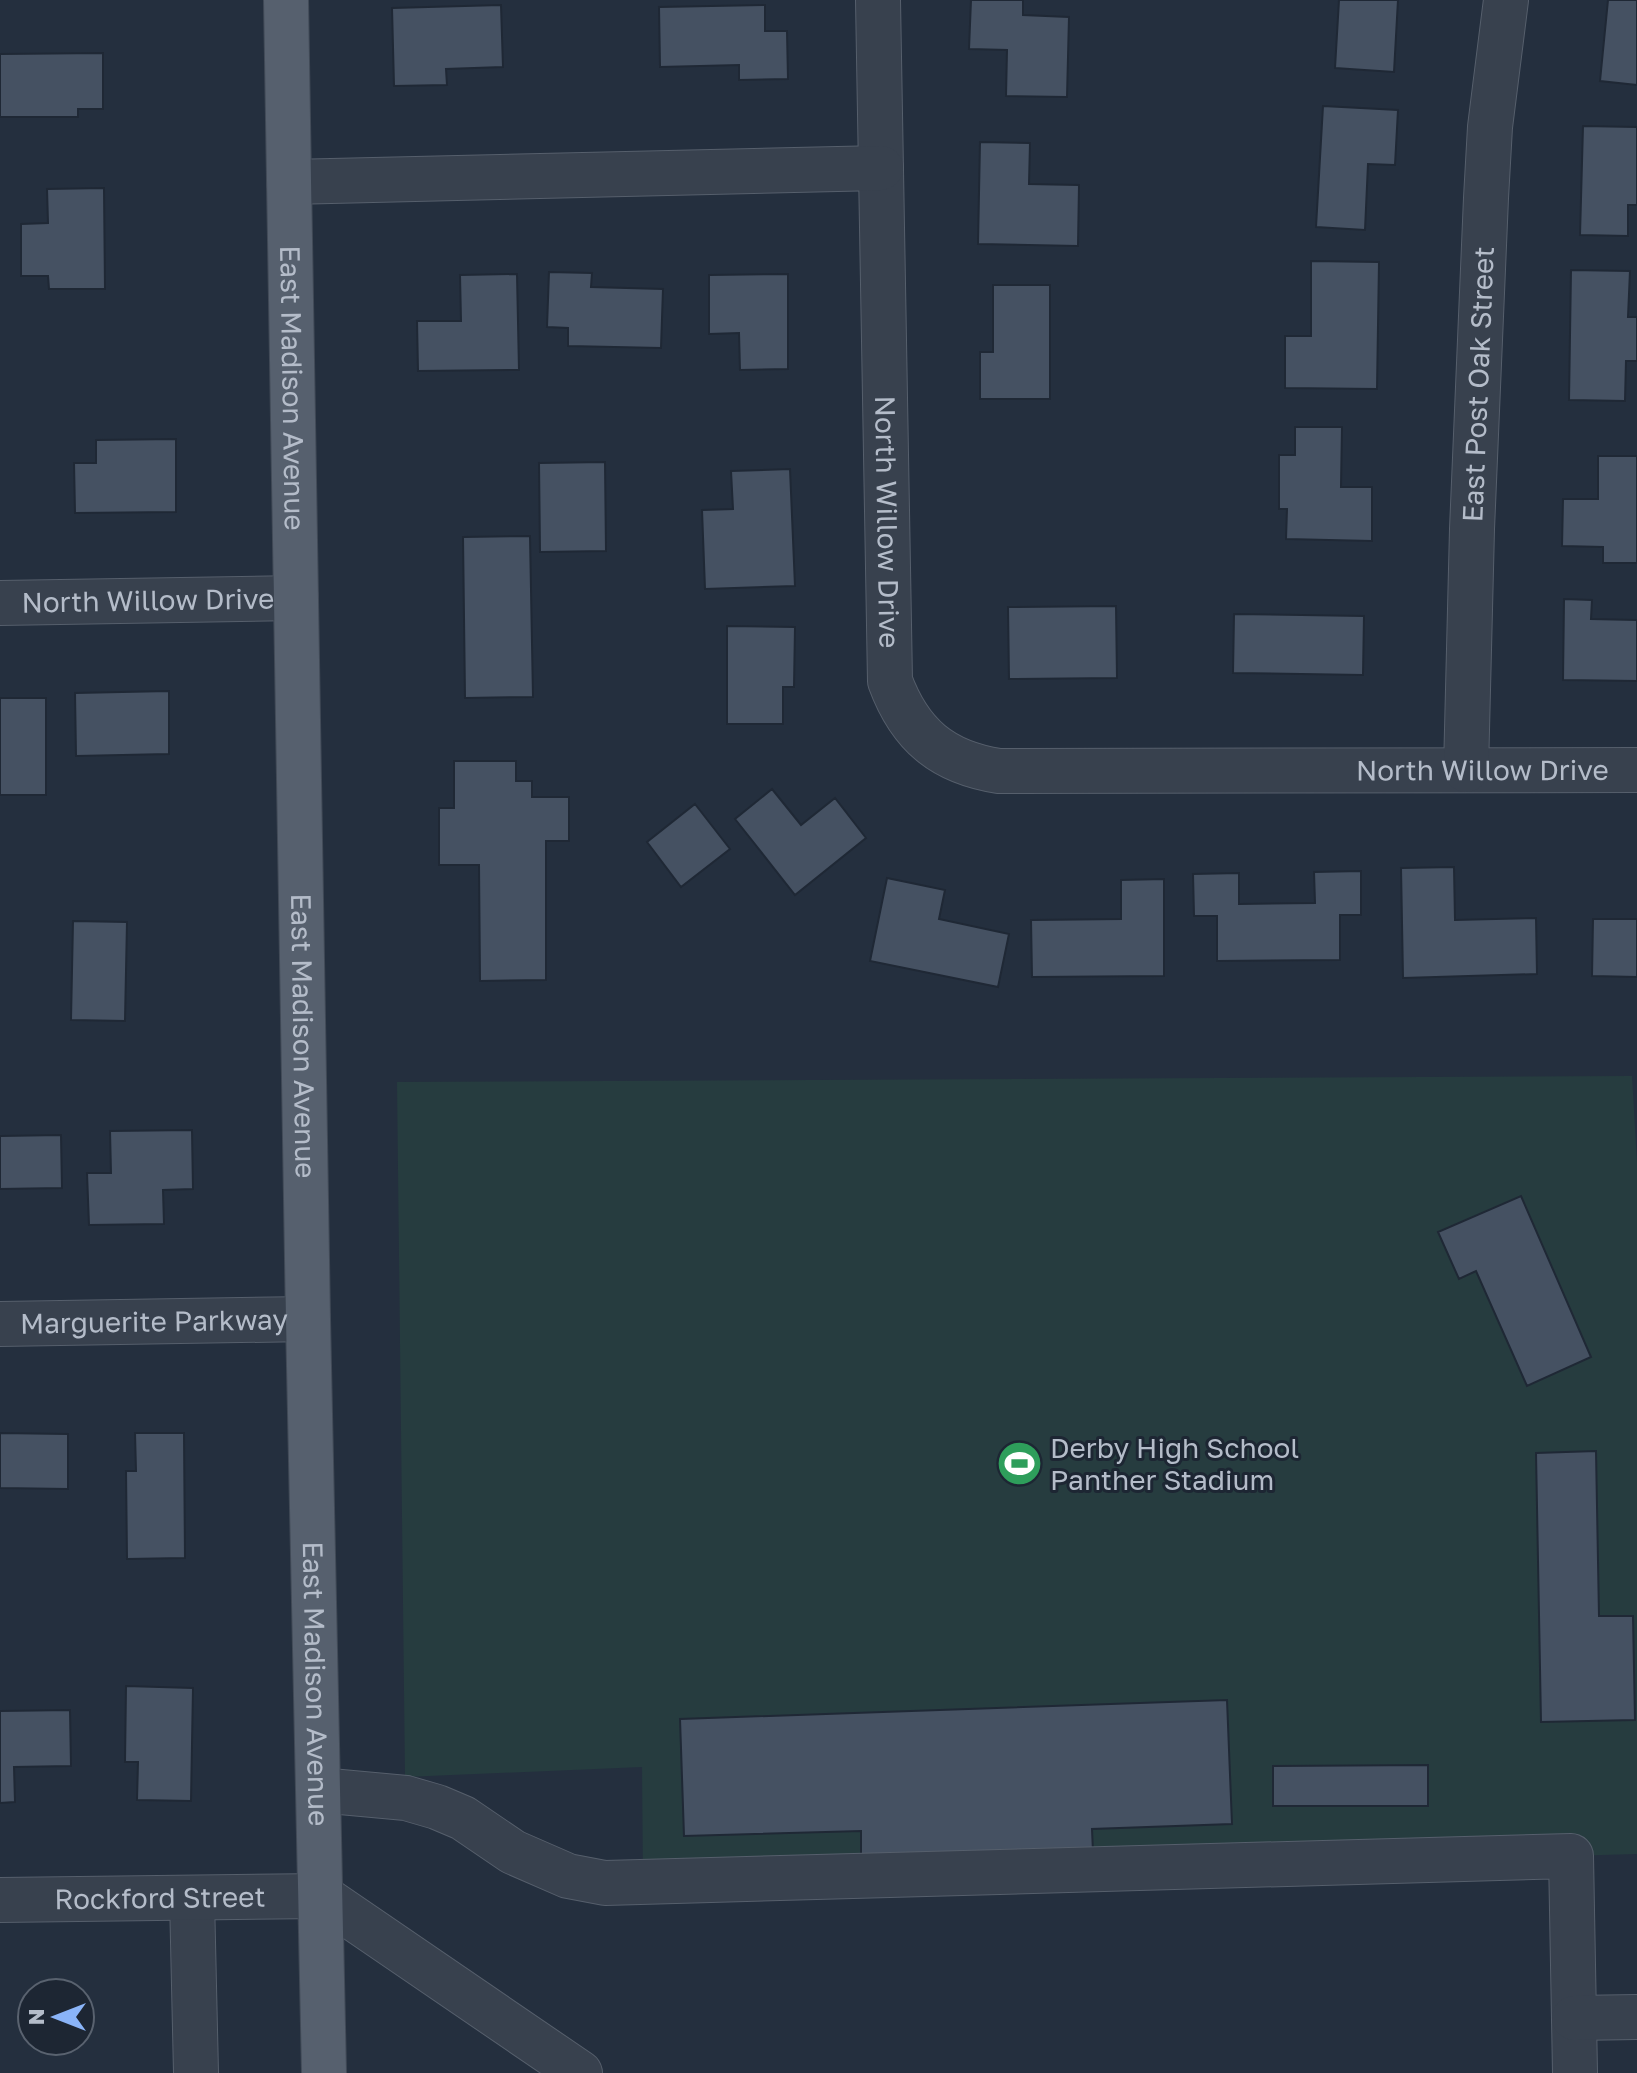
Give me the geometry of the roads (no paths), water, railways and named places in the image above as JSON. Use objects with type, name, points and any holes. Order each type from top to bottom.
[{"type":"main road","name":"East Madison Avenue","points":[[286,0],[324,2073]]},
{"type":"street","name":"North Willow Drive","points":[[878,0],[890,681],[907,719],[920,735],[955,760],[999,771],[1637,770]]},
{"type":"street","name":"East Post Oak Street","points":[[1466,770],[1472,529],[1488,155],[1506,0]]},
{"type":"street","points":[[289,182],[881,168]]},
{"type":"street","name":"North Willow Drive","points":[[0,603],[296,598]]},
{"type":"street","name":"Marguerite Parkway","points":[[0,1324],[308,1319]]},
{"type":"street","points":[[319,1790],[406,1798],[437,1807],[463,1818],[513,1852],[568,1876],[605,1883],[1571,1856],[1575,2073]]},
{"type":"street","points":[[321,1896],[580,2073]]},
{"type":"street","name":"Rockford Street","points":[[0,1900],[321,1896]]},
{"type":"street","points":[[192,1898],[196,2073]]},
{"type":"street","points":[[1574,2018],[1637,2017]]},
{"type":"place","name":"Derby High School Panther Stadium","points":[[1019,1464]]}]
